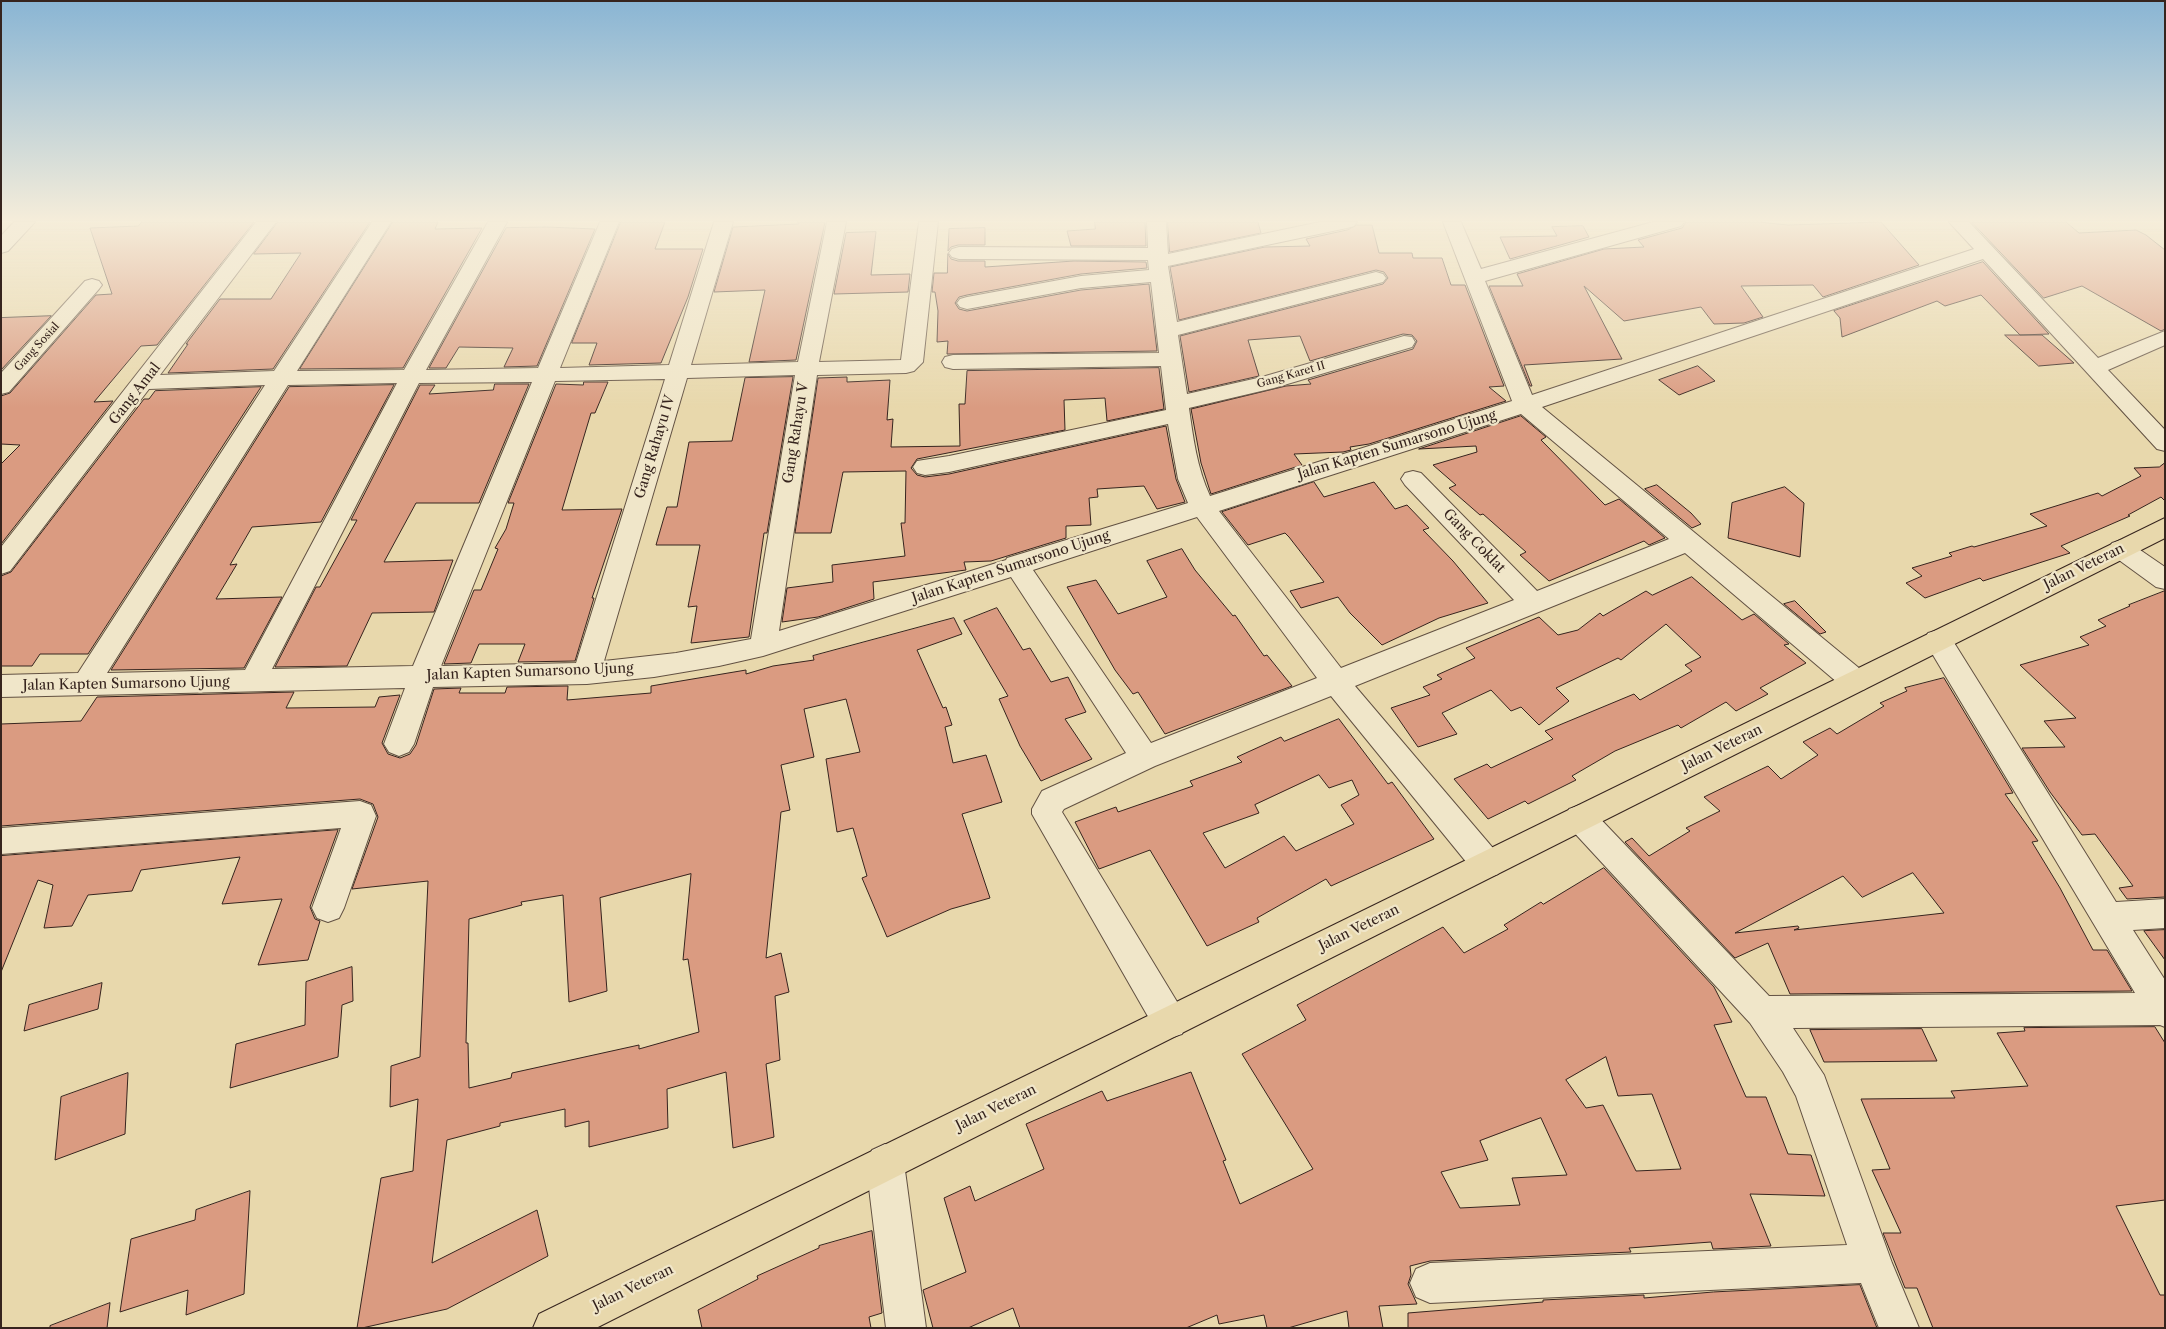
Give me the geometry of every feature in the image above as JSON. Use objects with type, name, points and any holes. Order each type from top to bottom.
[{"type":"main road","name":"Jalan Veteran","points":[[573,1323],[885,1163],[2165,527]]},
{"type":"street","name":"Gang Amal","points":[[1,565],[145,382],[219,284]]},
{"type":"street","points":[[85,685],[342,284]]},
{"type":"street","points":[[252,682],[411,377],[463,284]]},
{"type":"street","points":[[399,744],[423,676],[583,284]]},
{"type":"street","name":"Gang Rahayu IV","points":[[587,673],[704,284]]},
{"type":"street","name":"Gang Rahayu V","points":[[763,646],[807,369],[824,284]]},
{"type":"street","points":[[145,382],[807,369],[910,364],[920,284]]},
{"type":"street","points":[[967,303],[1070,284]]},
{"type":"street","points":[[1162,284],[1186,465],[1202,506],[1336,682],[1487,864]]},
{"type":"street","points":[[1168,331],[1352,284]]},
{"type":"street","points":[[1478,284],[1499,343],[1525,404],[1687,542],[1855,681]]},
{"type":"street","name":"Jalan Kapten Sumarsono Ujung","points":[[1,686],[252,682],[587,673],[663,666],[715,658],[763,646],[1016,564],[1525,404],[1888,284]]},
{"type":"street","points":[[2015,284],[2165,444]]},
{"type":"street","name":"Gang Sosial","points":[[1,387],[92,285]]},
{"type":"street","points":[[2094,368],[2165,337]]},
{"type":"street","name":"Gang Karet II","points":[[925,467],[948,464],[1178,409],[1404,342]]},
{"type":"street","points":[[954,362],[1171,359]]},
{"type":"street","name":"Gang Coklat","points":[[1413,479],[1534,604]]},
{"type":"street","points":[[1170,1022],[1051,820],[1047,809],[1054,800],[1145,758],[1687,542]]},
{"type":"street","points":[[2120,549],[2165,580]]},
{"type":"street","points":[[1016,564],[1145,758]]},
{"type":"street","points":[[1938,640],[2107,917],[2161,1000]]},
{"type":"street","points":[[1,841],[360,814],[361,816],[328,908]]},
{"type":"street","points":[[1580,818],[1762,1012],[1795,1060],[1811,1088],[1873,1264],[1899,1328]]},
{"type":"street","points":[[2107,917],[2165,913]]},
{"type":"street","points":[[1762,1012],[2161,1000]]},
{"type":"street","points":[[885,1163],[906,1328]]},
{"type":"street","points":[[1430,1283],[1873,1264]]},
{"type":"building","points":[[109,284],[205,284],[157,345],[141,346],[94,402],[113,401],[1,544],[1,464],[20,445],[1,444],[1,396],[10,393],[96,295],[112,294]]},
{"type":"building","points":[[281,284],[329,284],[273,369],[168,373],[188,344],[186,344],[220,299],[271,299]]},
{"type":"building","points":[[354,284],[450,284],[403,368],[300,369]]},
{"type":"building","points":[[475,284],[572,284],[537,366],[504,367],[513,348],[459,347],[446,368],[429,368]]},
{"type":"building","points":[[596,284],[692,284],[661,363],[589,365],[597,343],[572,343]]},
{"type":"building","points":[[716,284],[812,284],[796,360],[749,362],[765,290],[714,292]]},
{"type":"building","points":[[836,284],[909,284],[908,292],[834,294]]},
{"type":"building","points":[[933,284],[1027,284],[959,297],[955,303],[959,309],[967,311],[1081,290],[1149,284],[1157,351],[947,354],[948,341],[937,342],[938,311],[935,292],[932,292]]},
{"type":"building","points":[[1173,284],[1321,284],[1179,320]]},
{"type":"building","points":[[1383,284],[1465,285],[1504,386],[1489,387],[1506,401],[1369,444],[1350,447],[1351,450],[1343,452],[1294,454],[1302,465],[1211,494],[1201,463],[1191,409],[1286,386],[1311,384],[1308,380],[1413,349],[1417,341],[1412,335],[1403,334],[1310,361],[1300,336],[1248,340],[1259,376],[1189,392],[1180,336]]},
{"type":"building","points":[[1522,284],[1862,284],[1823,297],[1813,285],[1741,286],[1763,317],[1744,323],[1714,324],[1701,307],[1624,321],[1584,286],[1622,359],[1524,365],[1532,386],[1530,386],[1489,286],[1523,286]]},
{"type":"building","points":[[1916,284],[2003,284],[2049,334],[2020,335],[1981,295],[1945,306],[1937,301],[1842,337],[1840,318],[1834,311]]},
{"type":"building","points":[[2031,284],[2165,284],[2165,329],[2161,331],[2082,286],[2044,298]]},
{"type":"building","points":[[51,316],[1,370],[1,318]]},
{"type":"building","points":[[2005,335],[2042,335],[2074,363],[2039,366]]},
{"type":"building","points":[[1698,366],[1715,381],[1679,395],[1659,380]]},
{"type":"building","points":[[1159,368],[1164,409],[1107,421],[1105,398],[1064,400],[1065,430],[917,459],[911,468],[917,475],[925,477],[949,474],[1166,426],[1176,479],[1185,502],[1157,509],[1144,486],[1097,489],[1098,497],[1089,498],[1091,525],[1066,526],[1066,538],[991,561],[964,562],[966,570],[873,582],[874,599],[818,617],[782,622],[787,588],[833,582],[832,565],[905,556],[901,523],[905,523],[906,471],[843,472],[831,533],[795,533],[818,378],[847,377],[847,382],[890,380],[887,420],[893,419],[891,447],[960,446],[959,404],[965,404],[967,371]]},
{"type":"building","points":[[793,377],[767,533],[764,533],[749,637],[691,643],[697,606],[688,607],[700,545],[656,545],[667,507],[677,507],[689,442],[732,441],[745,378]]},
{"type":"building","points":[[584,382],[608,382],[595,413],[591,413],[562,510],[622,509],[592,598],[594,598],[575,661],[518,662],[525,644],[479,644],[471,663],[444,664],[474,590],[481,590],[498,549],[495,548],[506,529],[514,503],[508,503],[556,384],[583,385]]},
{"type":"building","points":[[495,384],[529,384],[479,503],[416,503],[384,562],[453,560],[434,612],[372,613],[347,666],[275,667],[316,587],[320,587],[357,520],[351,520],[420,385],[435,385],[429,394],[493,390]]},
{"type":"building","points":[[394,385],[321,522],[252,527],[230,565],[237,564],[216,599],[282,597],[244,668],[111,670],[289,387]]},
{"type":"building","points":[[261,387],[88,654],[40,654],[32,666],[1,666],[1,576],[11,572],[144,399],[149,399],[155,391]]},
{"type":"building","points":[[1521,416],[1546,437],[1541,440],[1605,505],[1619,499],[1665,538],[1649,545],[1644,541],[1549,581],[1520,555],[1526,552],[1483,514],[1480,515],[1449,488],[1456,485],[1433,465],[1477,452],[1476,446],[1419,449]]},
{"type":"building","points":[[2165,463],[2165,501],[2161,497],[2128,515],[2130,516],[2061,546],[2070,553],[1983,581],[1980,578],[1925,598],[1906,583],[1922,576],[1912,568],[1952,556],[1949,553],[2047,526],[2030,514],[2098,493],[2102,496],[2141,476],[2134,468],[2159,467]]},
{"type":"building","points":[[1314,482],[1324,497],[1374,482],[1395,509],[1407,505],[1429,528],[1423,530],[1453,561],[1488,603],[1439,618],[1382,645],[1350,613],[1338,597],[1301,608],[1290,591],[1324,582],[1289,537],[1285,533],[1248,545],[1222,512]]},
{"type":"building","points":[[1657,485],[1691,513],[1701,524],[1692,528],[1645,489]]},
{"type":"building","points":[[1785,487],[1804,503],[1800,557],[1728,538],[1732,503]]},
{"type":"building","points":[[1182,549],[1195,570],[1233,616],[1235,615],[1264,656],[1267,655],[1292,686],[1165,734],[1138,692],[1133,694],[1115,670],[1067,587],[1096,580],[1118,614],[1167,597],[1147,561]]},
{"type":"building","points":[[1692,577],[1742,620],[1754,614],[1789,644],[1784,645],[1806,663],[1760,688],[1768,694],[1736,711],[1726,702],[1681,728],[1678,725],[1615,751],[1572,776],[1576,780],[1528,804],[1525,801],[1488,819],[1454,779],[1487,764],[1491,768],[1553,739],[1545,731],[1634,694],[1640,700],[1692,671],[1685,665],[1701,657],[1666,624],[1621,660],[1618,658],[1556,688],[1569,701],[1539,725],[1521,707],[1511,711],[1491,690],[1442,713],[1457,734],[1418,747],[1391,708],[1430,695],[1423,687],[1442,679],[1437,675],[1475,658],[1466,648],[1539,617],[1558,635],[1578,630],[1600,613],[1603,616],[1646,591],[1652,595]]},
{"type":"building","points":[[2165,591],[2165,897],[2127,899],[2119,888],[2133,886],[2095,834],[2082,835],[2050,792],[2022,748],[2065,747],[2044,721],[2076,718],[2020,665],[2089,645],[2080,637],[2106,626],[2098,620]]},
{"type":"building","points":[[1795,601],[1826,632],[1820,634],[1784,604]]},
{"type":"building","points":[[997,608],[1023,650],[1030,648],[1051,682],[1068,677],[1086,712],[1065,719],[1092,759],[1041,781],[1020,746],[999,699],[1008,696],[964,621]]},
{"type":"building","points":[[954,618],[962,634],[917,650],[943,708],[946,707],[952,725],[945,727],[953,763],[986,755],[1002,802],[962,814],[990,898],[951,909],[887,937],[862,878],[867,876],[853,828],[837,832],[826,759],[860,752],[846,699],[804,709],[814,757],[781,765],[790,810],[781,812],[766,958],[781,953],[789,992],[775,996],[780,1060],[766,1064],[774,1137],[733,1148],[726,1072],[667,1089],[668,1128],[589,1147],[589,1121],[565,1127],[565,1109],[500,1123],[500,1126],[447,1140],[432,1263],[537,1210],[548,1256],[447,1309],[362,1328],[357,1328],[381,1178],[413,1171],[418,1099],[390,1107],[391,1066],[420,1057],[428,881],[352,889],[378,817],[373,804],[360,799],[1,826],[1,724],[81,721],[97,697],[294,692],[286,708],[375,707],[379,697],[400,695],[382,743],[388,754],[400,758],[410,754],[416,745],[434,689],[461,688],[459,693],[505,693],[507,687],[568,686],[567,700],[651,693],[651,686],[746,670],[746,674],[773,666],[814,660],[813,656]],"holes":[[[691,874],[683,960],[688,959],[699,1032],[639,1049],[639,1045],[512,1073],[511,1078],[469,1088],[468,1043],[466,1043],[469,919],[522,905],[521,902],[563,895],[569,1002],[607,991],[600,898]]]},
{"type":"building","points":[[1944,678],[2013,793],[2005,794],[2038,841],[2032,842],[2060,888],[2093,950],[2107,950],[2132,991],[1790,994],[1768,943],[1735,958],[1625,842],[1632,838],[1649,856],[1690,831],[1686,828],[1720,811],[1704,797],[1768,766],[1781,779],[1818,755],[1803,742],[1830,728],[1837,734],[1884,706],[1880,703],[1907,691],[1905,688]],"holes":[[[1913,873],[1944,913],[1794,930],[1799,928],[1798,926],[1735,933],[1843,876],[1862,897]]]},
{"type":"building","points":[[1339,719],[1388,784],[1392,782],[1434,839],[1331,886],[1326,879],[1257,918],[1259,922],[1207,946],[1150,850],[1099,869],[1075,822],[1116,807],[1118,812],[1193,786],[1190,781],[1242,762],[1237,757],[1281,737],[1284,741]],"holes":[[[1319,775],[1329,788],[1352,780],[1359,795],[1341,805],[1354,824],[1296,851],[1284,836],[1225,868],[1203,833],[1259,813],[1255,805]]]},
{"type":"building","points":[[338,830],[310,907],[315,919],[320,921],[308,960],[258,965],[282,899],[222,904],[240,857],[141,870],[132,891],[88,895],[72,926],[44,928],[53,885],[38,880],[1,972],[1,856]]},
{"type":"building","points":[[1604,868],[1714,987],[1732,1022],[1714,1025],[1746,1097],[1766,1097],[1788,1154],[1811,1155],[1825,1196],[1750,1194],[1771,1246],[1713,1249],[1711,1242],[1629,1248],[1631,1252],[1430,1261],[1410,1266],[1411,1275],[1408,1284],[1417,1304],[1379,1306],[1383,1328],[1349,1328],[1347,1311],[1288,1328],[1267,1328],[1264,1315],[1219,1324],[1217,1315],[1186,1328],[1020,1328],[1013,1308],[968,1328],[933,1328],[923,1290],[966,1272],[944,1198],[970,1186],[975,1201],[1044,1169],[1026,1124],[1102,1091],[1107,1101],[1191,1072],[1226,1160],[1223,1161],[1240,1204],[1313,1169],[1242,1054],[1306,1020],[1297,1005],[1443,927],[1464,953],[1508,929],[1504,925],[1541,902],[1543,904]],"holes":[[[1606,1057],[1618,1096],[1652,1094],[1681,1169],[1636,1171],[1603,1105],[1586,1108],[1566,1080]],[[1541,1118],[1567,1175],[1512,1178],[1520,1205],[1460,1208],[1441,1172],[1488,1160],[1480,1141]]]},
{"type":"building","points":[[2165,930],[2165,960],[2144,931]]},
{"type":"building","points":[[352,967],[353,1001],[342,1005],[338,1057],[230,1088],[236,1044],[305,1025],[306,982]]},
{"type":"building","points":[[102,983],[98,1009],[24,1031],[29,1005]]},
{"type":"building","points":[[2155,1027],[2165,1043],[2165,1200],[2116,1206],[2160,1295],[2165,1295],[2165,1328],[1933,1328],[1917,1288],[1905,1288],[1883,1233],[1901,1233],[1872,1170],[1890,1169],[1861,1099],[1955,1098],[1951,1091],[2028,1086],[1997,1033],[2025,1031],[2024,1028]]},
{"type":"building","points":[[1922,1029],[1937,1061],[1824,1062],[1810,1030]]},
{"type":"building","points":[[128,1073],[125,1134],[55,1160],[61,1097]]},
{"type":"building","points":[[250,1191],[244,1294],[186,1315],[188,1290],[120,1312],[131,1239],[195,1220],[196,1210]]},
{"type":"building","points":[[872,1231],[882,1313],[869,1317],[871,1328],[702,1328],[698,1310],[758,1279],[757,1276],[819,1248],[819,1246]]},
{"type":"building","points":[[1860,1285],[1877,1328],[1408,1328],[1408,1313],[1543,1302],[1543,1300],[1644,1295],[1644,1298],[1713,1292]]},
{"type":"building","points":[[110,1303],[107,1328],[50,1328],[50,1326]]}]
